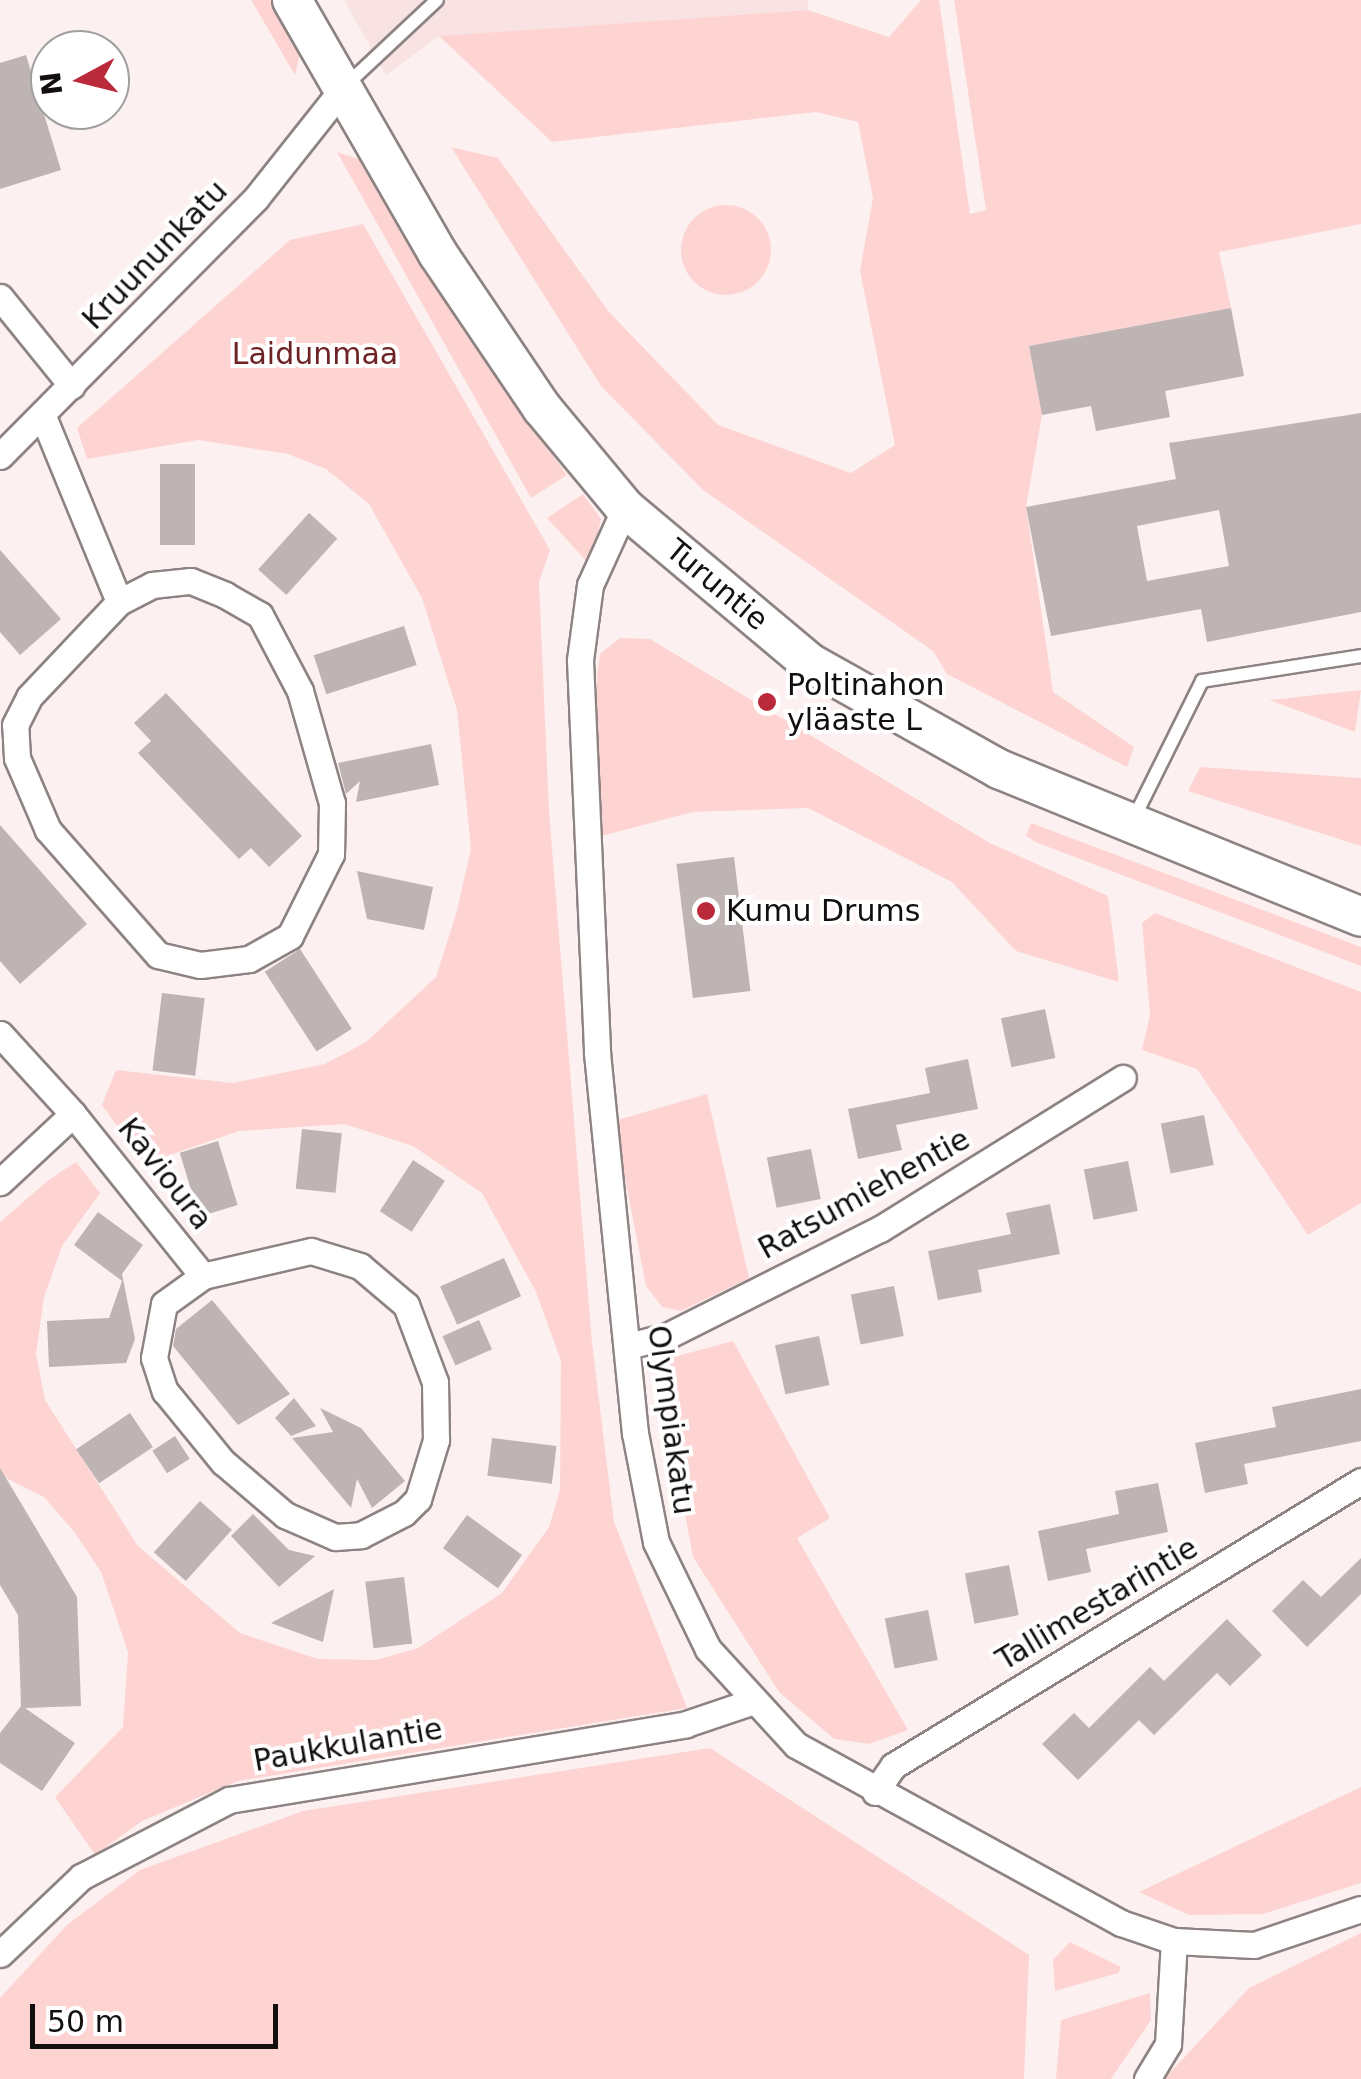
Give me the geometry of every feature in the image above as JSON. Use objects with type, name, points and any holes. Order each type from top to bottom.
[{"type":"main road","name":"Turuntie","points":[[292,0],[438,254],[542,408],[625,508],[810,663],[999,769],[1361,917]]},
{"type":"street","name":"Kruununkatu","points":[[0,456],[256,198],[344,87]]},
{"type":"street","points":[[0,297],[72,386]]},
{"type":"street","points":[[42,414],[120,602]]},
{"type":"street","name":"Olympiakatu","points":[[625,508],[590,585],[580,660],[597,1054],[628,1346],[656,1542],[708,1649],[751,1702],[796,1745],[875,1792],[1121,1923],[1174,1941],[1254,1944],[1361,1909]]},
{"type":"street","points":[[191,581],[225,595],[260,615],[300,691],[332,803],[331,854],[290,936],[249,960],[200,965],[158,955],[69,859],[17,758],[15,725],[29,696],[120,602],[152,585],[191,581]]},
{"type":"street","name":"Kavioura","points":[[0,1034],[73,1114],[203,1276]]},
{"type":"street","name":"Ratsumiehentie","points":[[628,1346],[667,1336],[880,1230],[1123,1078]]},
{"type":"street","points":[[0,1182],[73,1114]]},
{"type":"street","name":"Kavioura","points":[[275,1252],[324,1253],[360,1266],[406,1305],[435,1382],[436,1440],[418,1498],[404,1513],[335,1537],[285,1515],[223,1462],[165,1391],[154,1358],[164,1304],[203,1276],[275,1252]]},
{"type":"street","name":"Tallimestarintie","points":[[875,1792],[893,1766],[1361,1481]]},
{"type":"street","name":"Paukkulantie","points":[[0,1954],[81,1877],[229,1800],[668,1728],[751,1702]]},
{"type":"street","points":[[1147,2079],[1168,2044],[1174,1941]]},
{"type":"lane","points":[[344,87],[436,0]]},
{"type":"lane","points":[[1130,825],[1202,681],[1361,656]]},
{"type":"shaded area","points":[[344,0],[808,0],[808,10],[439,36],[386,75]]},
{"type":"green space","points":[[251,0],[270,0],[300,53],[295,75]]},
{"type":"green space","points":[[921,0],[939,0],[970,214],[986,210],[954,0],[1361,0],[1361,224],[1219,252],[1231,308],[1029,346],[1042,415],[1026,507],[1053,692],[1134,747],[1127,767],[947,674],[933,651],[703,490],[601,386],[451,147],[498,158],[609,312],[718,425],[851,473],[895,445],[860,271],[873,198],[858,122],[816,112],[552,142],[439,36],[808,10],[889,37]]},
{"type":"green space","points":[[337,152],[362,160],[462,329],[567,475],[531,498]]},
{"type":"green space","points":[[726,205],[743,208],[758,218],[768,233],[768,267],[758,282],[743,292],[726,295],[709,292],[694,282],[684,267],[681,250],[684,233],[694,218],[709,208]]},
{"type":"green space","name":"Laidunmaa","points":[[363,224],[550,550],[539,582],[549,811],[592,1343],[614,1522],[687,1708],[238,1781],[142,1821],[95,1855],[55,1797],[123,1727],[128,1652],[101,1572],[75,1533],[44,1497],[0,1475],[0,1222],[50,1179],[76,1162],[100,1193],[62,1246],[44,1297],[36,1354],[45,1400],[138,1546],[240,1633],[318,1659],[376,1660],[418,1648],[502,1593],[549,1527],[560,1490],[561,1361],[536,1292],[482,1193],[413,1146],[344,1124],[239,1131],[144,1164],[102,1105],[116,1070],[233,1083],[325,1064],[366,1042],[436,977],[456,914],[471,849],[457,710],[422,598],[369,504],[326,469],[288,454],[198,440],[87,459],[77,428],[290,240]]},
{"type":"green space","points":[[583,494],[601,519],[591,566],[547,518]]},
{"type":"green space","points":[[620,638],[650,639],[990,843],[1108,896],[1119,982],[1016,951],[952,882],[808,808],[693,812],[597,837],[597,676],[600,654]]},
{"type":"green space","points":[[1361,690],[1355,732],[1269,700]]},
{"type":"green space","points":[[1200,767],[1361,778],[1361,846],[1188,791]]},
{"type":"green space","points":[[1031,823],[1361,947],[1361,966],[1038,843],[1026,836]]},
{"type":"green space","points":[[1155,913],[1361,992],[1361,1203],[1308,1235],[1197,1069],[1142,1050],[1150,1015],[1142,923]]},
{"type":"green space","points":[[707,1094],[749,1278],[681,1311],[662,1307],[646,1286],[614,1121]]},
{"type":"green space","points":[[733,1341],[830,1518],[797,1538],[908,1730],[869,1744],[834,1739],[779,1692],[693,1557],[660,1382],[670,1358]]},
{"type":"green space","points":[[710,1748],[1029,1955],[1024,2079],[0,2079],[0,1998],[67,1925],[140,1870],[303,1811]]},
{"type":"green space","points":[[1361,1787],[1361,1883],[1263,1914],[1189,1915],[1139,1892]]},
{"type":"green space","points":[[1361,1933],[1361,2079],[1164,2079],[1249,1988]]},
{"type":"green space","points":[[1070,1942],[1121,1967],[1118,1973],[1055,1991],[1053,1960]]},
{"type":"green space","points":[[1150,1993],[1151,2020],[1111,2079],[1056,2079],[1061,2020]]},
{"type":"building","points":[[26,55],[30,68],[30,130],[49,130],[61,170],[0,189],[0,63]]},
{"type":"building","points":[[1231,308],[1244,376],[1165,391],[1170,417],[1096,431],[1091,406],[1042,415],[1029,346]]},
{"type":"building","points":[[1361,413],[1361,612],[1207,642],[1201,609],[1051,636],[1026,507],[1176,479],[1169,443]],"holes":[[[1219,510],[1229,566],[1147,581],[1137,526]]]},
{"type":"building","points":[[160,464],[195,464],[195,545],[160,545]]},
{"type":"building","points":[[309,513],[337,538],[286,595],[258,569]]},
{"type":"building","points":[[0,550],[61,619],[20,655],[0,632]]},
{"type":"building","points":[[404,626],[417,665],[326,694],[314,655]]},
{"type":"building","points":[[166,693],[302,836],[269,867],[251,848],[239,859],[138,753],[151,741],[134,723]]},
{"type":"building","points":[[431,744],[439,785],[356,802],[360,781],[346,794],[338,763]]},
{"type":"building","points":[[0,825],[87,924],[20,984],[0,961]]},
{"type":"building","points":[[734,857],[750,991],[693,998],[676,864]]},
{"type":"building","points":[[357,871],[433,887],[424,930],[367,919]]},
{"type":"building","points":[[300,949],[352,1029],[317,1052],[265,972]]},
{"type":"building","points":[[162,993],[205,998],[195,1076],[152,1070]]},
{"type":"building","points":[[1045,1009],[1055,1058],[1011,1067],[1001,1018]]},
{"type":"building","points":[[968,1059],[978,1109],[896,1125],[902,1150],[858,1159],[848,1109],[930,1093],[925,1068]]},
{"type":"building","points":[[1204,1115],[1214,1165],[1171,1173],[1161,1123]]},
{"type":"building","points":[[302,1129],[342,1133],[336,1193],[296,1189]]},
{"type":"building","points":[[218,1141],[238,1205],[199,1217],[180,1153]]},
{"type":"building","points":[[811,1149],[821,1199],[777,1208],[767,1158]]},
{"type":"building","points":[[413,1160],[445,1181],[412,1232],[380,1211]]},
{"type":"building","points":[[1128,1161],[1138,1211],[1094,1220],[1084,1170]]},
{"type":"building","points":[[1050,1204],[1060,1254],[978,1270],[982,1292],[938,1300],[928,1251],[1011,1234],[1006,1213]]},
{"type":"building","points":[[98,1212],[143,1245],[122,1274],[135,1339],[126,1363],[49,1367],[47,1321],[109,1318],[122,1281],[74,1245]]},
{"type":"building","points":[[504,1258],[521,1296],[457,1325],[440,1286]]},
{"type":"building","points":[[894,1286],[904,1336],[861,1344],[851,1294]]},
{"type":"building","points":[[212,1300],[290,1394],[238,1425],[173,1346],[176,1329]]},
{"type":"building","points":[[479,1320],[492,1349],[455,1366],[442,1336]]},
{"type":"building","points":[[819,1336],[829,1385],[785,1394],[775,1345]]},
{"type":"building","points":[[1361,1389],[1361,1441],[1244,1464],[1248,1484],[1205,1493],[1195,1443],[1276,1427],[1272,1407]]},
{"type":"building","points":[[294,1398],[316,1426],[291,1436],[275,1418]]},
{"type":"building","points":[[320,1408],[361,1428],[405,1481],[372,1508],[357,1479],[351,1508],[292,1438],[333,1432]]},
{"type":"building","points":[[130,1413],[153,1447],[99,1483],[76,1449]]},
{"type":"building","points":[[175,1436],[190,1459],[167,1473],[152,1451]]},
{"type":"building","points":[[492,1438],[557,1446],[552,1484],[487,1476]]},
{"type":"building","points":[[0,1468],[77,1597],[81,1706],[25,1708],[75,1743],[42,1791],[0,1763],[0,1733],[21,1706],[18,1615],[0,1585]]},
{"type":"building","points":[[1158,1483],[1168,1532],[1086,1549],[1091,1572],[1048,1581],[1038,1531],[1119,1514],[1115,1491]]},
{"type":"building","points":[[200,1501],[232,1530],[186,1581],[154,1552]]},
{"type":"building","points":[[253,1514],[289,1550],[315,1556],[279,1587],[231,1536]]},
{"type":"building","points":[[467,1515],[522,1555],[498,1588],[443,1548]]},
{"type":"building","points":[[1361,1558],[1361,1594],[1307,1647],[1272,1611],[1303,1580],[1321,1597]]},
{"type":"building","points":[[1009,1565],[1019,1615],[975,1624],[965,1574]]},
{"type":"building","points":[[404,1577],[412,1644],[373,1648],[365,1582]]},
{"type":"building","points":[[334,1589],[323,1642],[271,1623]]},
{"type":"building","points":[[928,1610],[938,1660],[895,1668],[885,1618]]},
{"type":"building","points":[[1227,1619],[1262,1655],[1230,1686],[1217,1673],[1154,1735],[1139,1720],[1078,1780],[1042,1744],[1074,1713],[1089,1728],[1150,1667],[1164,1681]]},
{"type":"place","name":"Poltinahon yläaste L","points":[[767,702]]},
{"type":"place","name":"Kumu Drums","points":[[706,911]]}]
